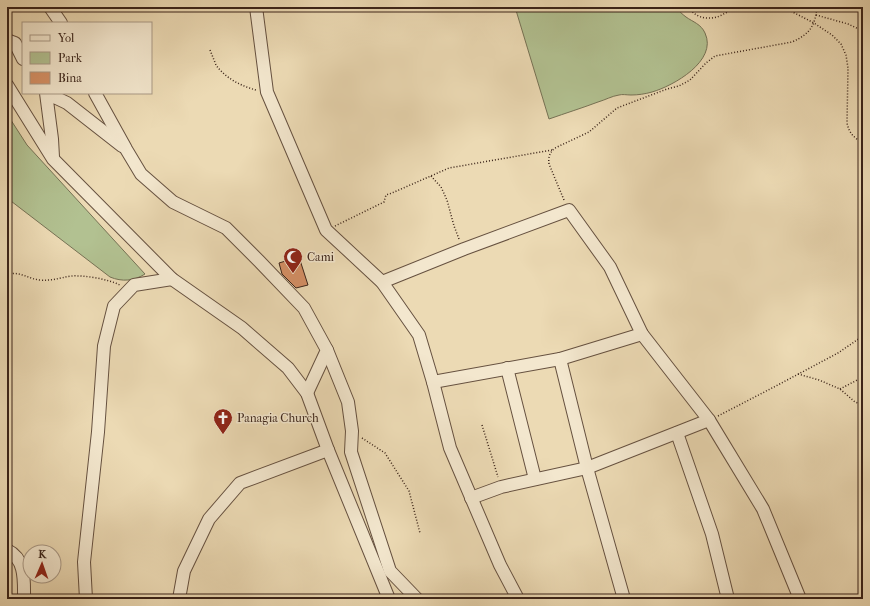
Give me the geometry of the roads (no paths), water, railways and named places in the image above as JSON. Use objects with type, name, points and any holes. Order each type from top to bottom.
[{"type":"street","points":[[50,7],[60,22]]},
{"type":"street","points":[[256,7],[267,92],[326,230],[382,282],[419,335],[450,448],[500,566],[518,599]]},
{"type":"street","points":[[7,40],[15,43],[22,57]]},
{"type":"street","points":[[7,85],[53,158],[172,279],[242,328],[288,368],[307,393],[328,450],[384,571],[417,599]]},
{"type":"street","points":[[46,94],[53,158]]},
{"type":"street","points":[[48,94],[67,103],[126,149]]},
{"type":"street","points":[[96,94],[141,174],[173,202],[226,228],[304,308],[327,350],[348,402],[352,431],[351,452],[384,571],[389,599]]},
{"type":"street","points":[[382,282],[464,249],[569,210],[610,267],[642,334],[709,420],[763,509],[800,599]]},
{"type":"street","points":[[86,599],[84,562],[98,432],[104,346],[114,306],[134,285],[172,279]]},
{"type":"street","points":[[433,382],[560,359],[642,334]]},
{"type":"street","points":[[307,393],[327,350]]},
{"type":"street","points":[[560,359],[587,468],[624,599]]},
{"type":"street","points":[[507,368],[535,480]]},
{"type":"street","points":[[471,498],[500,487],[587,468],[709,420]]},
{"type":"street","points":[[677,433],[712,534],[728,599]]},
{"type":"street","points":[[179,599],[184,570],[209,519],[240,483],[328,450]]},
{"type":"street","points":[[7,550],[16,557],[21,565],[24,599]]},
{"type":"place","name":"Cami","points":[[293,274]]},
{"type":"place","name":"Panagia Church","points":[[223,435]]}]
